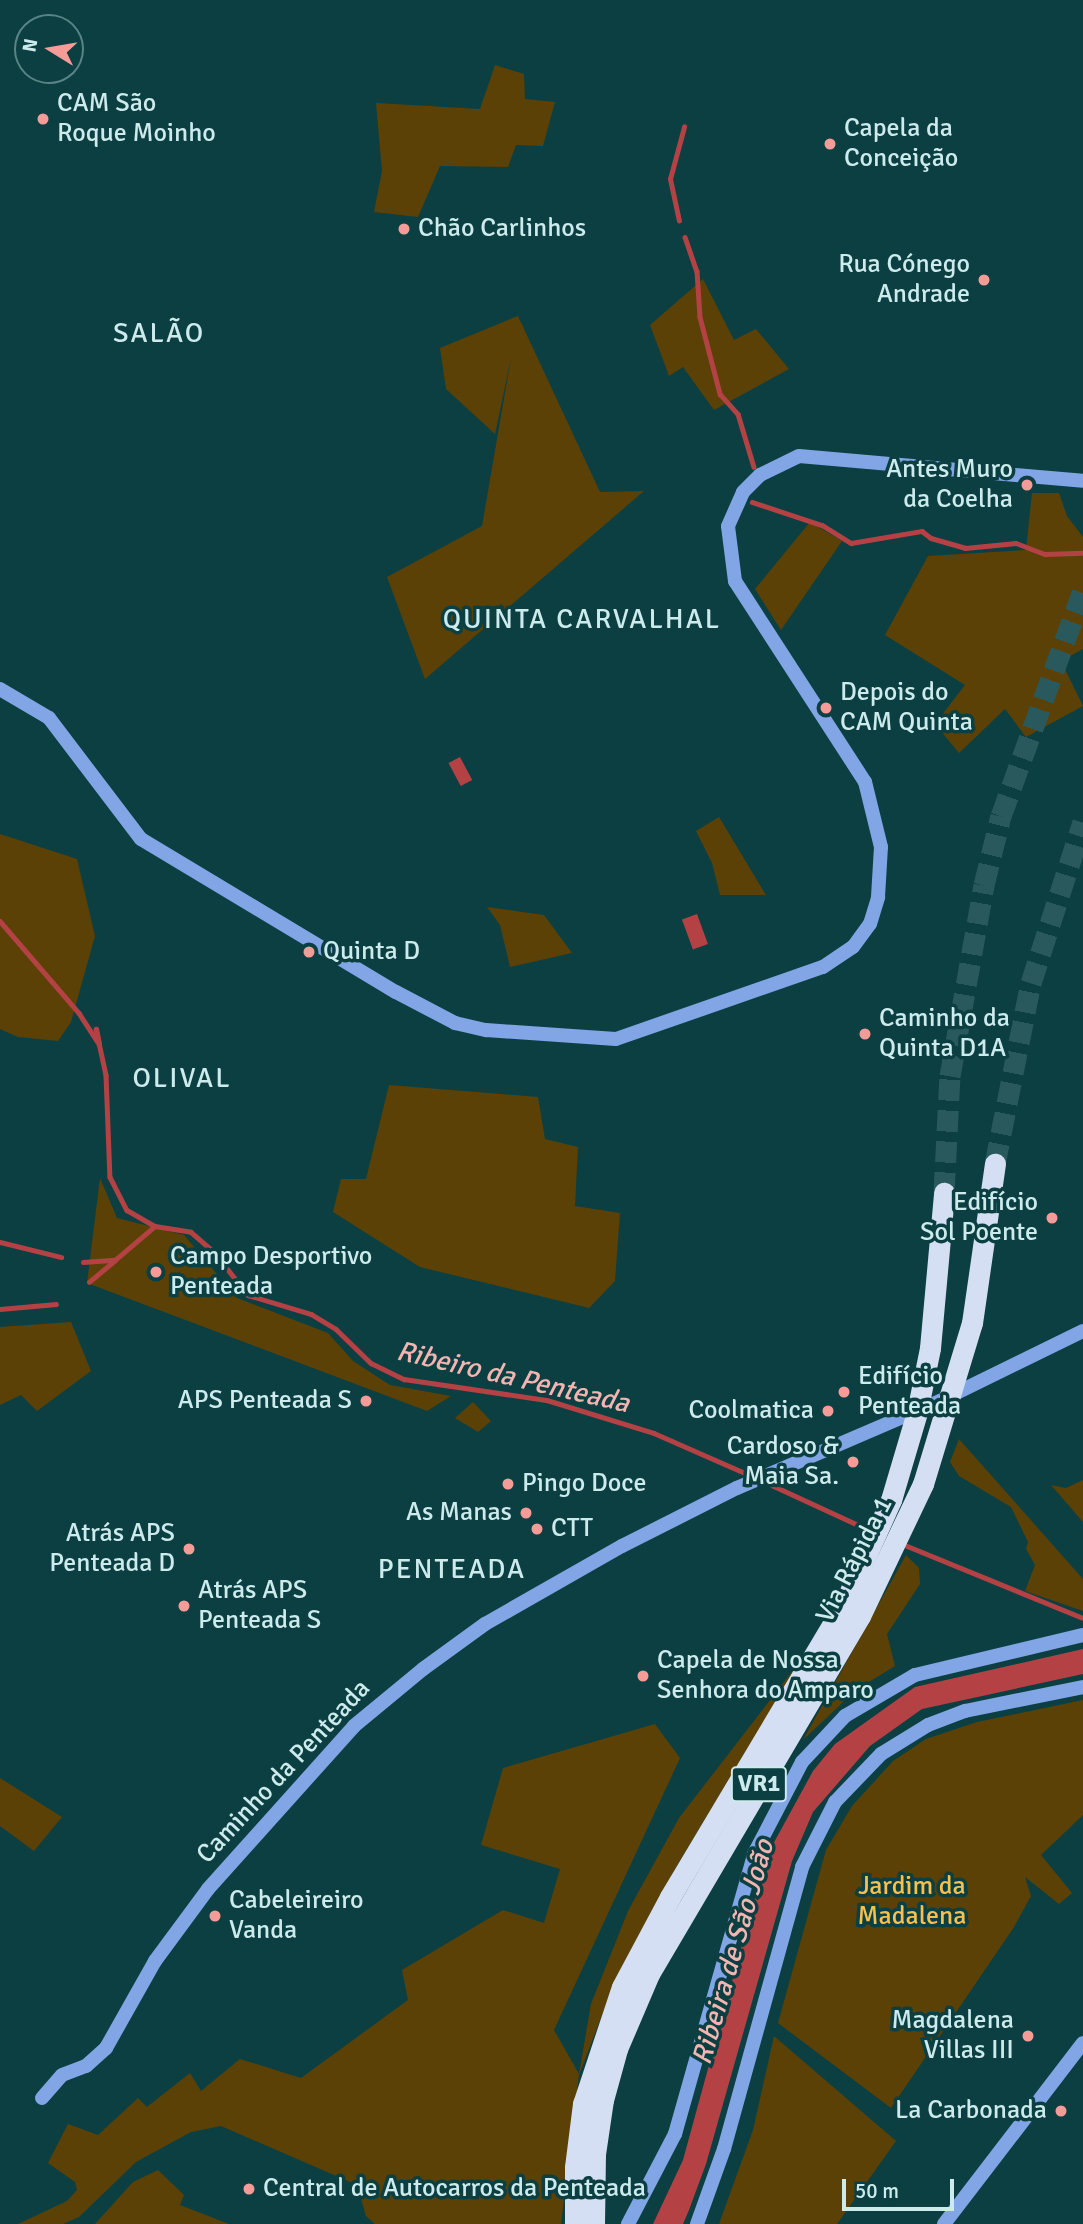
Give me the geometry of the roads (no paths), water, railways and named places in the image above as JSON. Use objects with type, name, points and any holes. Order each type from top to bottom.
[{"type":"highway","name":"Via Rápida 1","points":[[594,2224],[598,2127],[609,2046],[622,1987],[670,1897],[862,1591],[923,1484],[972,1323],[995,1164]]},
{"type":"highway","name":"Via Rápida 1","points":[[862,1591],[910,1442],[934,1312],[944,1193]]},
{"type":"highway","name":"Via Rápida 1","points":[[575,2224],[578,2135],[609,2046]]},
{"type":"street","points":[[0,690],[48,719],[141,839],[407,998],[455,1023],[486,1030],[617,1039],[830,964],[853,947],[870,924],[878,897],[881,847],[865,782],[735,582],[728,526],[743,492],[760,475],[799,456],[1083,481]]},
{"type":"street","name":"Caminho da Penteada","points":[[42,2098],[62,2075],[86,2066],[106,2048],[155,1961],[208,1889],[354,1726],[485,1624],[737,1488],[940,1401],[1083,1331]]},
{"type":"street","points":[[628,2224],[675,2134],[755,1852],[803,1762],[845,1716],[889,1687],[935,1667],[1083,1635]]},
{"type":"street","points":[[696,2224],[724,2149],[802,1867],[835,1802],[881,1754],[928,1725],[975,1709],[1083,1688]]},
{"type":"street","points":[[944,2224],[1083,2043]]},
{"type":"waterway","points":[[679,221],[670,179],[684,127]]},
{"type":"waterway","points":[[685,237],[697,271],[700,317],[720,394],[738,414],[754,467]]},
{"type":"waterway","points":[[752,502],[822,525],[851,543],[922,531],[931,538],[965,548],[1016,543],[1045,554],[1083,553]]},
{"type":"waterway","name":"Ribeiro da Penteada","points":[[0,921],[79,1013],[99,1044],[96,1029],[106,1075],[110,1177],[127,1210],[155,1226],[191,1232],[215,1253],[248,1295],[311,1314],[336,1329],[371,1363],[404,1379],[547,1400],[654,1433],[752,1476]]},
{"type":"waterway","name":"Ribeiro da Penteada","points":[[83,1262],[115,1260],[155,1226]]},
{"type":"waterway","name":"Ribeiro da Penteada","points":[[0,1242],[61,1257]]},
{"type":"waterway","points":[[89,1282],[115,1260]]},
{"type":"waterway","points":[[0,1309],[56,1304]]},
{"type":"waterway","name":"Ribeiro da Penteada","points":[[763,1481],[869,1530]]},
{"type":"waterway","name":"Ribeiro da Penteada","points":[[900,1543],[1083,1618]]},
{"type":"tunnel","points":[[944,1193],[950,1076],[984,885],[1001,816],[1083,591]]},
{"type":"tunnel","points":[[995,1164],[1031,983],[1083,822]]},
{"type":"place","name":"CAM São Roque Moinho","points":[[43,119]]},
{"type":"place","name":"Capela da Conceição","points":[[830,144]]},
{"type":"place","name":"Chão Carlinhos","points":[[404,229]]},
{"type":"place","name":"Rua Cónego Andrade","points":[[984,280]]},
{"type":"place","name":"Antes Muro da Coelha","points":[[1027,485]]},
{"type":"place","name":"Depois do CAM Quinta","points":[[826,708]]},
{"type":"place","name":"Quinta D","points":[[309,952]]},
{"type":"place","name":"Caminho da Quinta D1A","points":[[865,1034]]},
{"type":"place","name":"Edifício Sol Poente","points":[[1052,1218]]},
{"type":"place","name":"Campo Desportivo Penteada","points":[[156,1272]]},
{"type":"place","name":"Edifício Penteada","points":[[844,1392]]},
{"type":"place","name":"APS Penteada S","points":[[366,1401]]},
{"type":"place","name":"Coolmatica","points":[[828,1411]]},
{"type":"place","name":"Cardoso & Maia Sa.","points":[[853,1462]]},
{"type":"place","name":"Pingo Doce","points":[[508,1484]]},
{"type":"place","name":"As Manas","points":[[526,1513]]},
{"type":"place","name":"CTT","points":[[537,1529]]},
{"type":"place","name":"Atrás APS Penteada D","points":[[189,1549]]},
{"type":"place","name":"Atrás APS Penteada S","points":[[184,1606]]},
{"type":"place","name":"Capela de Nossa Senhora do Amparo","points":[[643,1676]]},
{"type":"place","name":"Cabeleireiro Vanda","points":[[215,1916]]},
{"type":"place","name":"Magdalena Villas III","points":[[1028,2036]]},
{"type":"place","name":"La Carbonada","points":[[1061,2111]]},
{"type":"place","name":"Central de Autocarros da Penteada","points":[[249,2189]]},
{"type":"district","name":"SALÃO","points":[[159,333]]},
{"type":"district","name":"QUINTA CARVALHAL","points":[[582,619]]},
{"type":"district","name":"OLIVAL","points":[[182,1078]]},
{"type":"district","name":"PENTEADA","points":[[452,1569]]},
{"type":"park label","name":"Jardim da Madalena","points":[[912,1902]]},
{"type":"water label","name":"Ribeira de São João","points":[[733,1952]]}]
